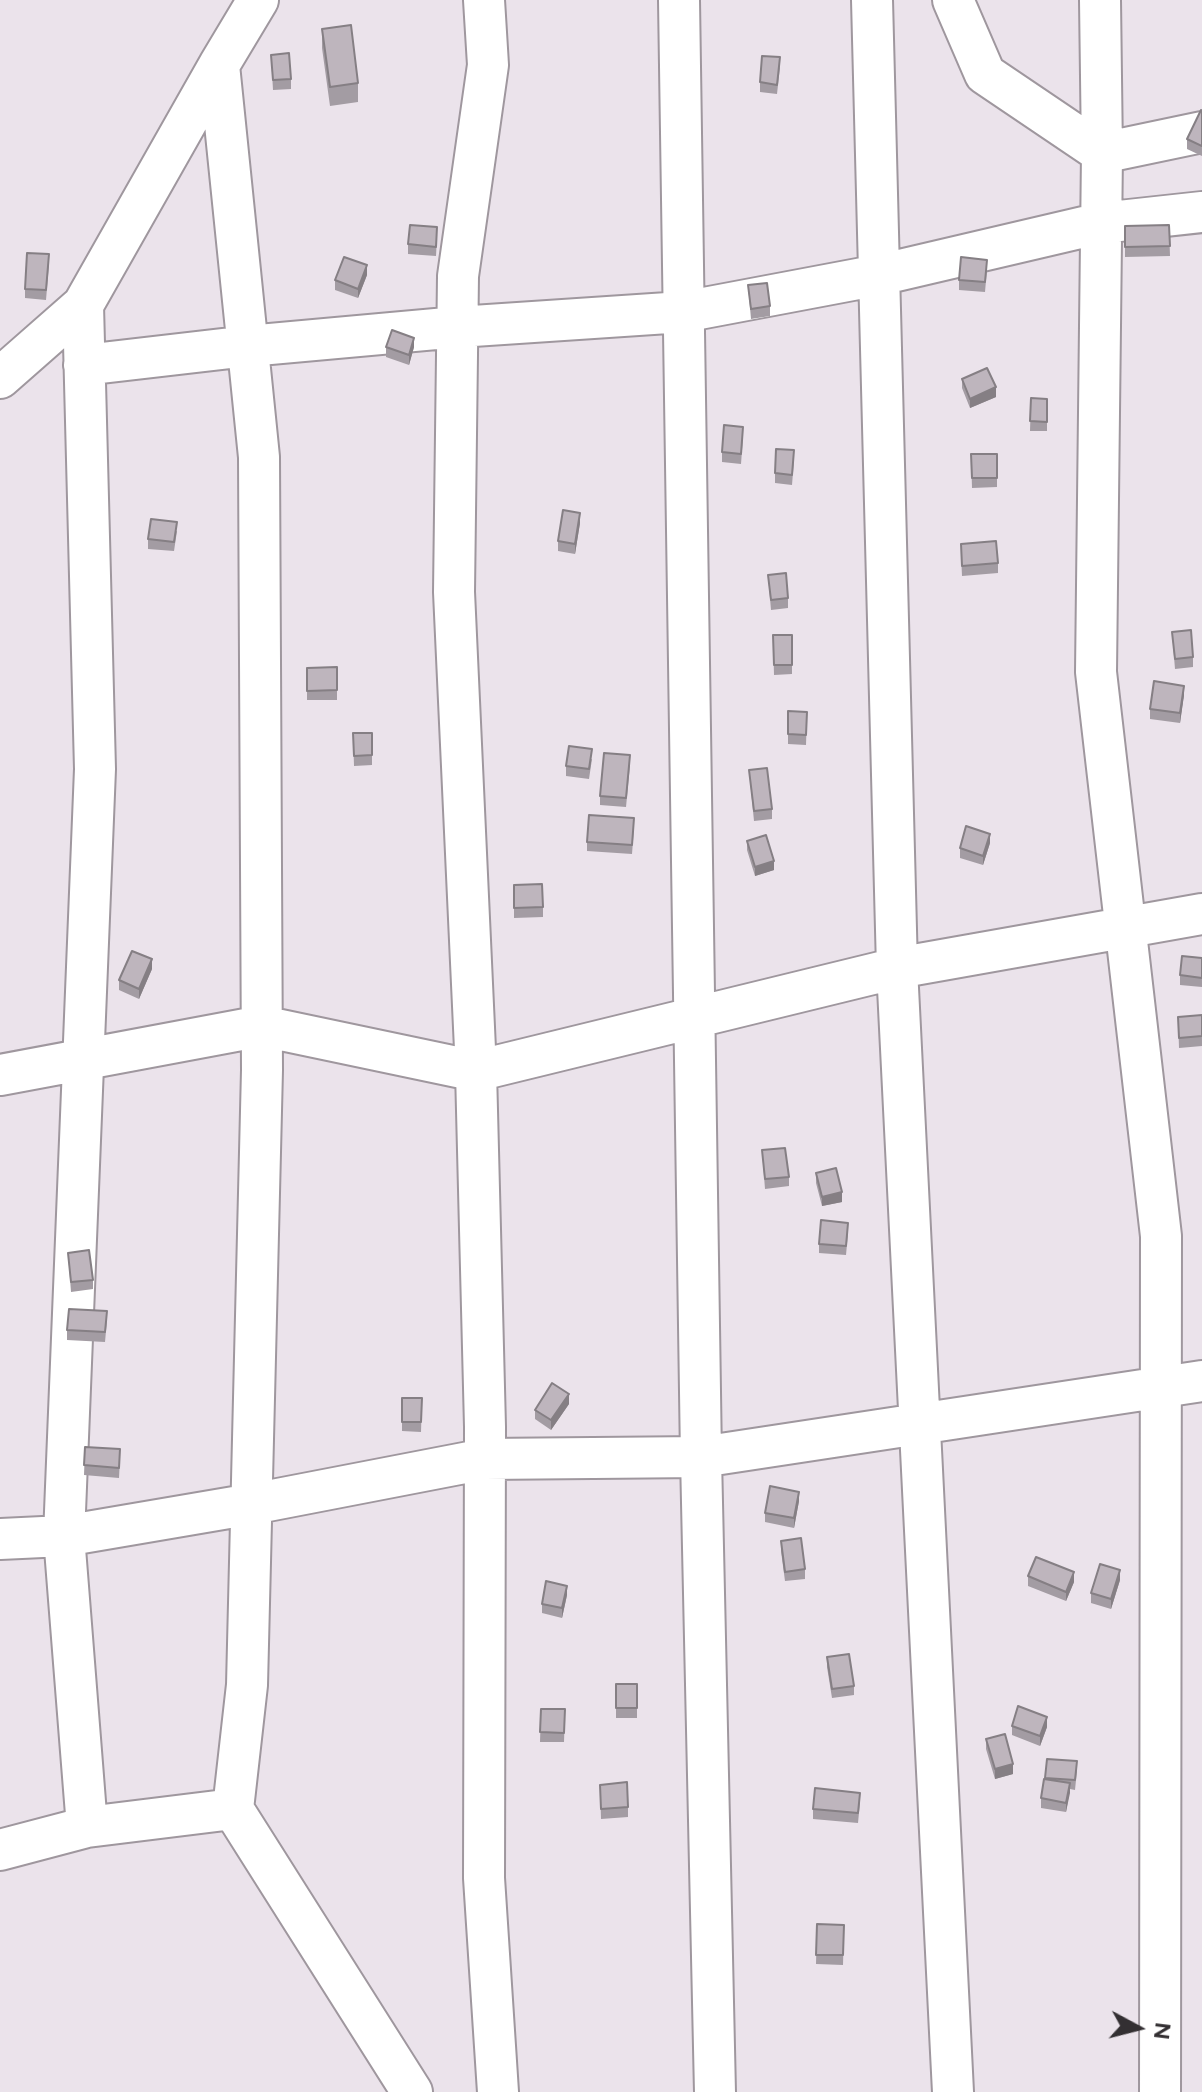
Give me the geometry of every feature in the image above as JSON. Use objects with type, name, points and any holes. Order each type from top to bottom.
[{"type":"street","points":[[0,378],[83,305],[258,0]]},
{"type":"street","points":[[484,0],[488,65],[458,276],[454,592],[476,1071],[485,1459],[484,1878],[498,2092]]},
{"type":"street","points":[[679,0],[701,1457],[715,2092]]},
{"type":"street","points":[[872,0],[897,968],[953,2092]]},
{"type":"street","points":[[953,0],[985,74],[1102,153],[1202,132]]},
{"type":"street","points":[[1100,0],[1102,153],[1096,672],[1161,1236],[1160,2092]]},
{"type":"street","points":[[219,65],[259,457],[262,1026],[247,1685],[233,1809],[412,2092]]},
{"type":"street","points":[[84,365],[458,327],[683,312],[879,275],[1101,223],[1202,212]]},
{"type":"street","points":[[83,305],[95,769],[64,1536],[87,1827]]},
{"type":"street","points":[[0,1075],[262,1026],[476,1071],[897,968],[1202,914]]},
{"type":"street","points":[[0,1539],[64,1536],[485,1459],[701,1457],[1202,1381]]},
{"type":"street","points":[[0,1850],[87,1827],[233,1809]]},
{"type":"building","points":[[351,25],[358,83],[330,87],[322,29]]},
{"type":"building","points":[[289,53],[291,79],[273,80],[271,55]]},
{"type":"building","points":[[762,56],[780,57],[777,85],[760,82]]},
{"type":"building","points":[[1202,111],[1202,146],[1187,139]]},
{"type":"building","points":[[410,225],[437,227],[436,247],[408,244]]},
{"type":"building","points":[[1169,225],[1170,246],[1125,247],[1125,226]]},
{"type":"building","points":[[27,253],[49,254],[46,290],[25,289]]},
{"type":"building","points":[[344,257],[367,265],[358,289],[335,280]]},
{"type":"building","points":[[961,257],[987,260],[985,282],[959,280]]},
{"type":"building","points":[[767,283],[770,306],[751,309],[748,285]]},
{"type":"building","points":[[392,330],[414,338],[409,355],[386,347]]},
{"type":"building","points":[[987,368],[996,387],[970,399],[962,379]]},
{"type":"building","points":[[1031,398],[1047,399],[1047,422],[1030,421]]},
{"type":"building","points":[[724,425],[743,427],[741,454],[722,452]]},
{"type":"building","points":[[776,449],[794,450],[792,475],[775,473]]},
{"type":"building","points":[[971,454],[997,454],[997,478],[972,478]]},
{"type":"building","points":[[563,510],[580,513],[575,544],[558,541]]},
{"type":"building","points":[[151,519],[177,522],[174,542],[148,539]]},
{"type":"building","points":[[996,541],[998,563],[962,566],[961,544]]},
{"type":"building","points":[[786,573],[788,598],[771,600],[768,575]]},
{"type":"building","points":[[1191,630],[1193,657],[1175,659],[1172,632]]},
{"type":"building","points":[[773,635],[792,635],[792,665],[774,665]]},
{"type":"building","points":[[337,667],[337,690],[307,691],[307,668]]},
{"type":"building","points":[[1154,681],[1184,686],[1180,713],[1150,709]]},
{"type":"building","points":[[788,711],[807,712],[806,735],[788,734]]},
{"type":"building","points":[[353,733],[372,733],[372,755],[354,756]]},
{"type":"building","points":[[569,746],[592,749],[589,769],[566,766]]},
{"type":"building","points":[[604,753],[630,755],[626,798],[600,796]]},
{"type":"building","points":[[767,768],[772,809],[754,811],[749,770]]},
{"type":"building","points":[[589,815],[634,818],[632,845],[587,842]]},
{"type":"building","points":[[966,826],[990,834],[983,856],[960,848]]},
{"type":"building","points":[[766,835],[774,861],[755,867],[747,841]]},
{"type":"building","points":[[542,884],[543,907],[514,908],[514,885]]},
{"type":"building","points":[[132,951],[152,959],[139,989],[119,980]]},
{"type":"building","points":[[1182,956],[1202,958],[1202,978],[1180,975]]},
{"type":"building","points":[[1202,1015],[1202,1036],[1179,1038],[1178,1017]]},
{"type":"building","points":[[785,1148],[789,1177],[765,1179],[762,1150]]},
{"type":"building","points":[[836,1168],[842,1192],[822,1197],[816,1173]]},
{"type":"building","points":[[821,1220],[848,1223],[846,1246],[819,1244]]},
{"type":"building","points":[[89,1250],[93,1280],[71,1282],[68,1253]]},
{"type":"building","points":[[69,1309],[107,1311],[105,1332],[67,1330]]},
{"type":"building","points":[[552,1383],[569,1394],[551,1420],[535,1410]]},
{"type":"building","points":[[402,1398],[422,1398],[421,1422],[402,1422]]},
{"type":"building","points":[[85,1447],[120,1449],[119,1468],[84,1465]]},
{"type":"building","points":[[770,1486],[799,1492],[794,1518],[765,1513]]},
{"type":"building","points":[[801,1538],[805,1569],[785,1572],[781,1541]]},
{"type":"building","points":[[1036,1557],[1074,1572],[1066,1592],[1028,1576]]},
{"type":"building","points":[[1100,1564],[1120,1570],[1111,1599],[1091,1593]]},
{"type":"building","points":[[546,1581],[567,1586],[562,1608],[542,1604]]},
{"type":"building","points":[[849,1654],[854,1686],[832,1689],[827,1657]]},
{"type":"building","points":[[616,1684],[637,1684],[637,1708],[616,1708]]},
{"type":"building","points":[[1018,1706],[1047,1717],[1040,1736],[1012,1726]]},
{"type":"building","points":[[541,1709],[565,1709],[564,1733],[540,1732]]},
{"type":"building","points":[[1005,1734],[1013,1764],[995,1769],[986,1739]]},
{"type":"building","points":[[1047,1759],[1077,1761],[1075,1780],[1045,1778]]},
{"type":"building","points":[[1044,1779],[1070,1783],[1066,1803],[1041,1798]]},
{"type":"building","points":[[627,1782],[628,1807],[601,1809],[600,1785]]},
{"type":"building","points":[[815,1788],[860,1793],[858,1813],[813,1809]]},
{"type":"building","points":[[817,1924],[844,1925],[843,1955],[816,1955]]}]
